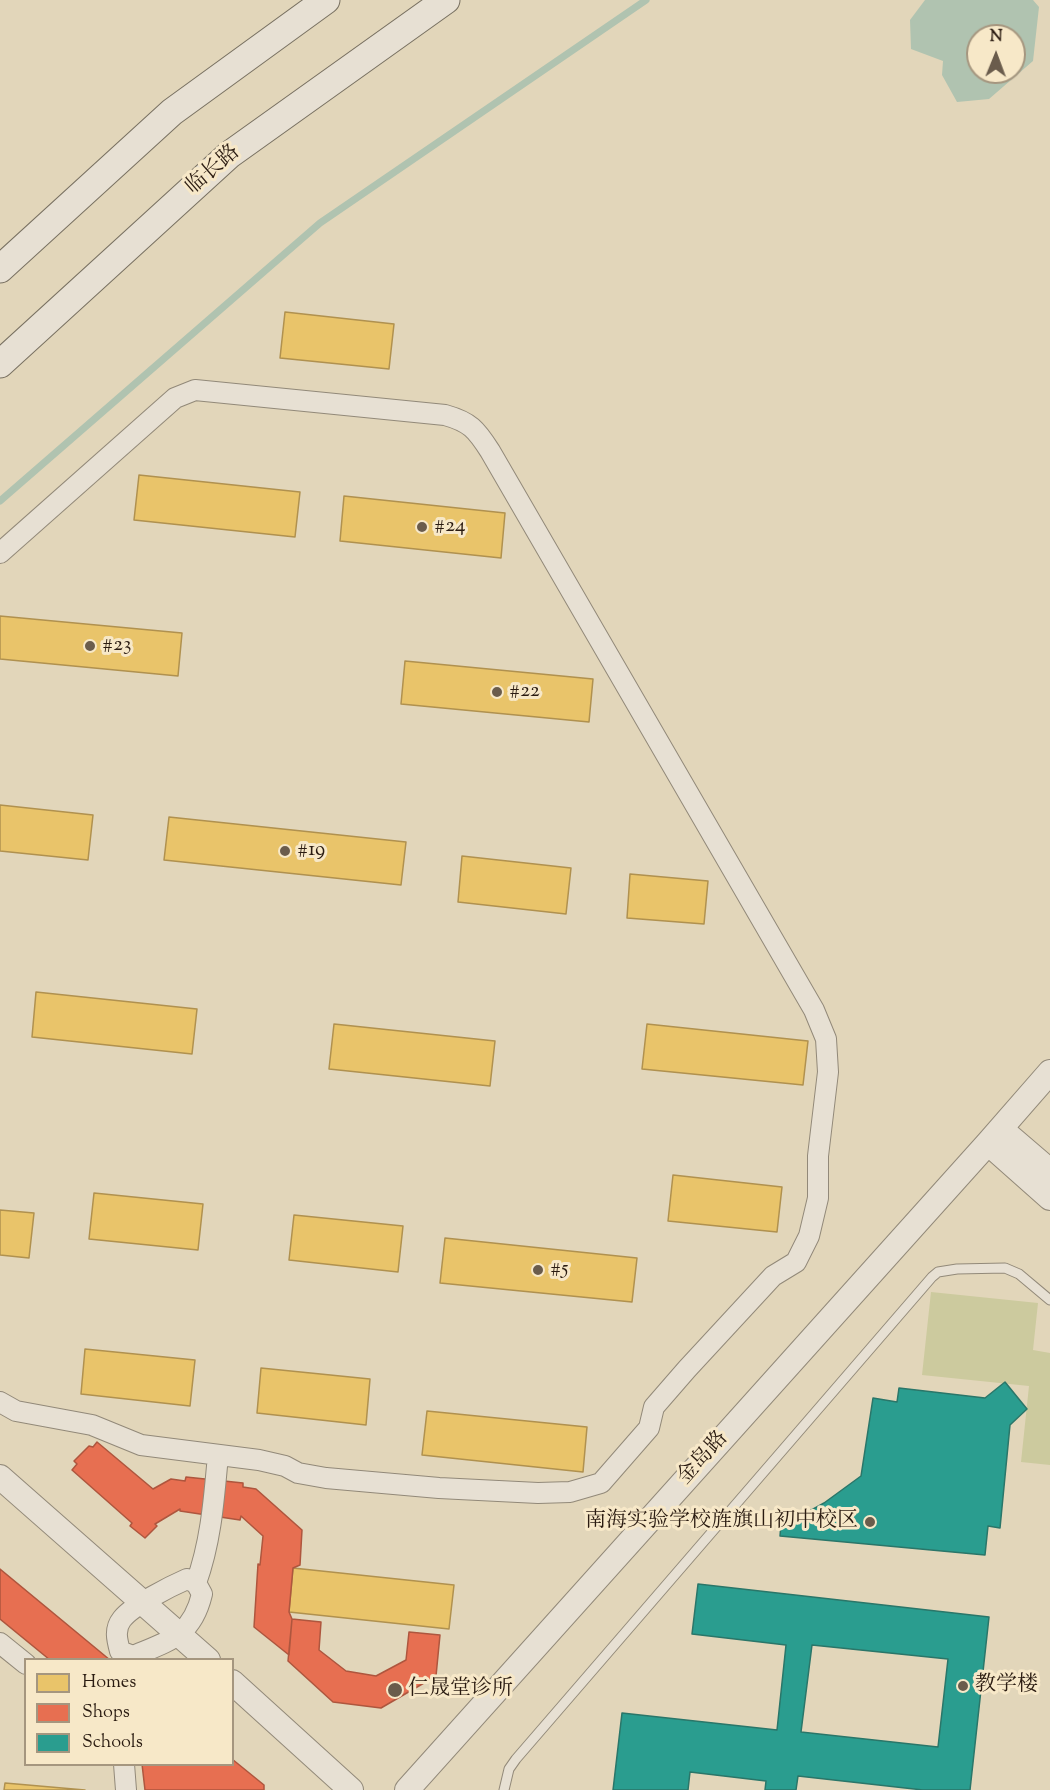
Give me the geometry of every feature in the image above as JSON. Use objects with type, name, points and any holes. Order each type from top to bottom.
[{"type":"main road","points":[[0,269],[172,112],[326,0]]},
{"type":"main road","name":"临长路","points":[[0,363],[229,155],[446,0]]},
{"type":"street","points":[[0,553],[175,398],[195,390],[433,414],[463,420],[478,432],[490,451],[814,1010],[826,1039],[828,1072],[818,1156],[818,1198],[809,1236],[796,1262],[773,1276],[687,1368],[654,1407],[649,1428],[601,1483],[570,1492],[538,1493],[439,1488],[326,1478],[298,1473],[285,1466],[258,1460],[141,1445],[92,1425],[16,1411],[0,1402]]},
{"type":"street","name":"金岛路","points":[[407,1790],[1050,1072]]},
{"type":"street","points":[[995,1136],[1050,1171]]},
{"type":"street","points":[[995,1136],[1050,1198]]},
{"type":"street","points":[[196,1583],[203,1564],[211,1526],[218,1455]]},
{"type":"street","points":[[0,1477],[207,1658]]},
{"type":"street","points":[[187,1578],[196,1583],[202,1594],[194,1619],[180,1634],[133,1656],[117,1655],[116,1635],[121,1619],[143,1602],[187,1578]]},
{"type":"street","points":[[0,1643],[24,1662]]},
{"type":"street","points":[[234,1684],[351,1790]]},
{"type":"street","points":[[124,1766],[126,1790]]},
{"type":"lane","points":[[504,1790],[509,1769],[516,1759],[932,1277],[938,1272],[957,1269],[1005,1268],[1019,1274],[1050,1300]]},
{"type":"shaded area","points":[[925,0],[1033,0],[1039,7],[1033,61],[1026,67],[1026,24],[966,24],[966,84],[1006,84],[989,99],[957,102],[942,75],[943,61],[911,49],[910,20]]},
{"type":"shaded area","points":[[931,1292],[1038,1303],[1033,1350],[1050,1353],[1050,1465],[1021,1462],[1029,1386],[922,1375]]},
{"type":"building: Homes","points":[[285,312],[394,324],[389,369],[280,358]]},
{"type":"building: Homes","points":[[139,475],[300,492],[295,537],[134,520]]},
{"type":"building: Homes","name":"#24","points":[[344,496],[505,513],[501,558],[340,541]]},
{"type":"building: Homes","name":"#23","points":[[0,616],[182,633],[178,676],[0,659]]},
{"type":"building: Homes","name":"#22","points":[[405,661],[593,679],[589,722],[401,704]]},
{"type":"building: Homes","points":[[0,805],[93,815],[88,860],[0,851]]},
{"type":"building: Homes","name":"#19","points":[[169,817],[406,842],[401,885],[164,860]]},
{"type":"building: Homes","points":[[462,856],[571,868],[566,914],[458,902]]},
{"type":"building: Homes","points":[[630,874],[708,881],[704,924],[627,918]]},
{"type":"building: Homes","points":[[36,992],[197,1009],[192,1054],[32,1037]]},
{"type":"building: Homes","points":[[334,1024],[495,1041],[490,1086],[329,1069]]},
{"type":"building: Homes","points":[[647,1024],[808,1041],[803,1085],[642,1069]]},
{"type":"building: Homes","points":[[673,1175],[782,1187],[777,1232],[668,1221]]},
{"type":"building: Homes","points":[[94,1193],[203,1204],[198,1250],[89,1239]]},
{"type":"building: Homes","points":[[0,1210],[34,1213],[29,1258],[0,1255]]},
{"type":"building: Homes","points":[[294,1215],[403,1226],[398,1272],[289,1260]]},
{"type":"building: Homes","name":"#5","points":[[445,1238],[637,1258],[632,1302],[440,1283]]},
{"type":"building: Homes","points":[[85,1349],[195,1360],[190,1406],[81,1394]]},
{"type":"building: Homes","points":[[261,1368],[370,1379],[366,1425],[257,1413]]},
{"type":"building: Homes","points":[[427,1411],[587,1427],[583,1472],[422,1455]]},
{"type":"building: Homes","points":[[293,1568],[454,1585],[449,1629],[289,1612]]},
{"type":"building: Homes","points":[[5,1783],[85,1790],[4,1790]]},
{"type":"building: Shops","points":[[97,1442],[153,1489],[171,1479],[185,1481],[186,1477],[243,1483],[243,1487],[256,1489],[302,1530],[300,1565],[293,1568],[289,1612],[292,1619],[289,1655],[254,1627],[258,1564],[260,1565],[263,1536],[241,1516],[240,1520],[180,1511],[180,1509],[155,1524],[157,1526],[145,1538],[130,1526],[132,1523],[72,1470],[77,1464],[74,1461],[89,1446],[93,1447]]},
{"type":"building: Shops","points":[[0,1569],[108,1658],[48,1658],[0,1619]]},
{"type":"building: Shops","points":[[292,1619],[321,1622],[319,1650],[346,1671],[376,1676],[406,1660],[409,1632],[440,1635],[436,1676],[381,1708],[333,1702],[288,1661]]},
{"type":"building: Shops","points":[[234,1761],[264,1785],[264,1790],[145,1790],[142,1766],[234,1766]]},
{"type":"building: Schools","points":[[1005,1382],[1027,1409],[1010,1425],[1000,1528],[988,1526],[985,1555],[780,1536],[782,1511],[806,1513],[861,1476],[873,1398],[897,1402],[899,1388],[985,1398]]},
{"type":"building: Schools","name":"教学楼","points":[[698,1584],[989,1617],[970,1790],[923,1790],[798,1776],[796,1790],[765,1790],[766,1781],[690,1772],[688,1790],[613,1790],[622,1713],[777,1730],[786,1645],[692,1634]],"holes":[[[812,1645],[948,1659],[938,1747],[801,1732]]]},
{"type":"waterway","points":[[0,501],[320,223],[646,0]]},
{"type":"place","name":"#24","points":[[422,527]]},
{"type":"place","name":"#23","points":[[90,646]]},
{"type":"place","name":"#22","points":[[497,692]]},
{"type":"place","name":"#19","points":[[285,851]]},
{"type":"place","name":"#5","points":[[538,1270]]},
{"type":"place","name":"南海实验学校旌旗山初中校区","points":[[870,1522]]},
{"type":"place","name":"教学楼","points":[[963,1686]]},
{"type":"place","name":"仁晟堂诊所","points":[[395,1690]]}]
